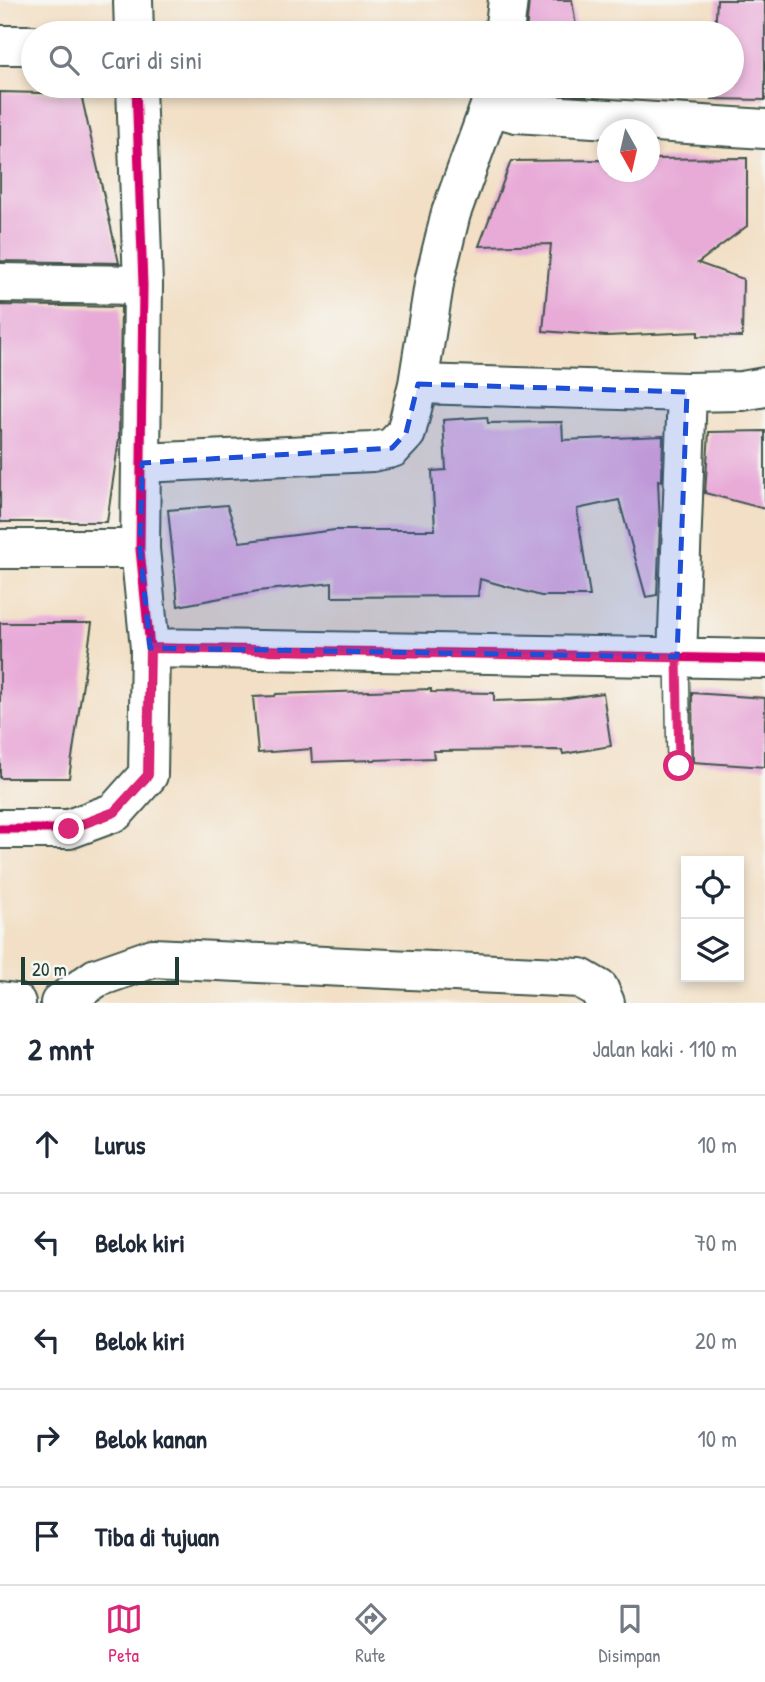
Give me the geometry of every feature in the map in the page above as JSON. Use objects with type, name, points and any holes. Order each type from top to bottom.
[{"type":"street","points":[[133,0],[134,21]]},
{"type":"street","points":[[505,21],[508,0]]},
{"type":"street","points":[[0,45],[21,45]]},
{"type":"street","points":[[0,829],[69,829],[114,812],[148,775],[150,648],[140,549],[143,285],[136,98]]},
{"type":"street","points":[[142,463],[372,452],[392,448],[406,433],[418,384],[435,278],[451,213],[493,98]]},
{"type":"street","points":[[498,98],[534,116],[765,129]]},
{"type":"street","points":[[0,283],[143,285]]},
{"type":"street","points":[[418,384],[687,392],[742,391],[765,387]]},
{"type":"street","points":[[677,657],[687,392]]},
{"type":"street","points":[[0,550],[140,549]]},
{"type":"street","points":[[150,648],[765,659]]},
{"type":"street","points":[[60,1003],[96,978],[153,958],[580,978],[599,989],[605,1003]]},
{"type":"street","points":[[0,1001],[16,1003]]},
{"type":"lane","points":[[677,657],[679,766]]},
{"type":"highlighted area","points":[[418,384],[687,392],[677,657],[150,648],[140,549],[142,463],[392,448],[406,433]]},
{"type":"building","points":[[529,0],[572,0],[575,21],[527,21]]},
{"type":"building","points":[[717,0],[765,0],[765,100],[711,99],[744,98],[744,21],[716,21]]},
{"type":"building","points":[[0,92],[21,93],[21,98],[82,98],[119,263],[0,261]]},
{"type":"building","points":[[747,158],[747,226],[698,263],[743,279],[742,337],[698,336],[698,332],[606,336],[543,331],[551,244],[479,246],[511,161],[597,160],[597,182],[660,182],[660,159]]},
{"type":"building","points":[[0,305],[121,307],[119,439],[107,522],[0,522]]},
{"type":"building","points":[[487,417],[488,423],[562,422],[563,440],[663,436],[662,481],[658,480],[660,526],[657,595],[646,597],[619,500],[577,509],[590,596],[541,596],[480,579],[478,596],[332,597],[332,583],[258,591],[178,606],[168,510],[227,505],[240,542],[335,530],[435,530],[432,471],[446,470],[443,420]]},
{"type":"building","points":[[765,431],[765,509],[705,493],[709,432]]},
{"type":"building","points":[[0,623],[92,623],[69,778],[0,778]]},
{"type":"building","points":[[431,689],[431,692],[494,693],[494,701],[561,699],[603,693],[611,746],[563,754],[562,750],[433,751],[434,758],[312,762],[311,749],[258,753],[253,697]]},
{"type":"building","points":[[692,693],[765,698],[765,767],[693,762]]},
{"type":"cycle path","points":[[0,829],[69,829],[115,812],[148,775],[150,648],[140,549],[143,285],[136,98]]},
{"type":"cycle path","points":[[150,648],[765,659]]},
{"type":"route","points":[[69,829],[114,812],[148,775],[150,648],[677,657],[679,766]]}]
